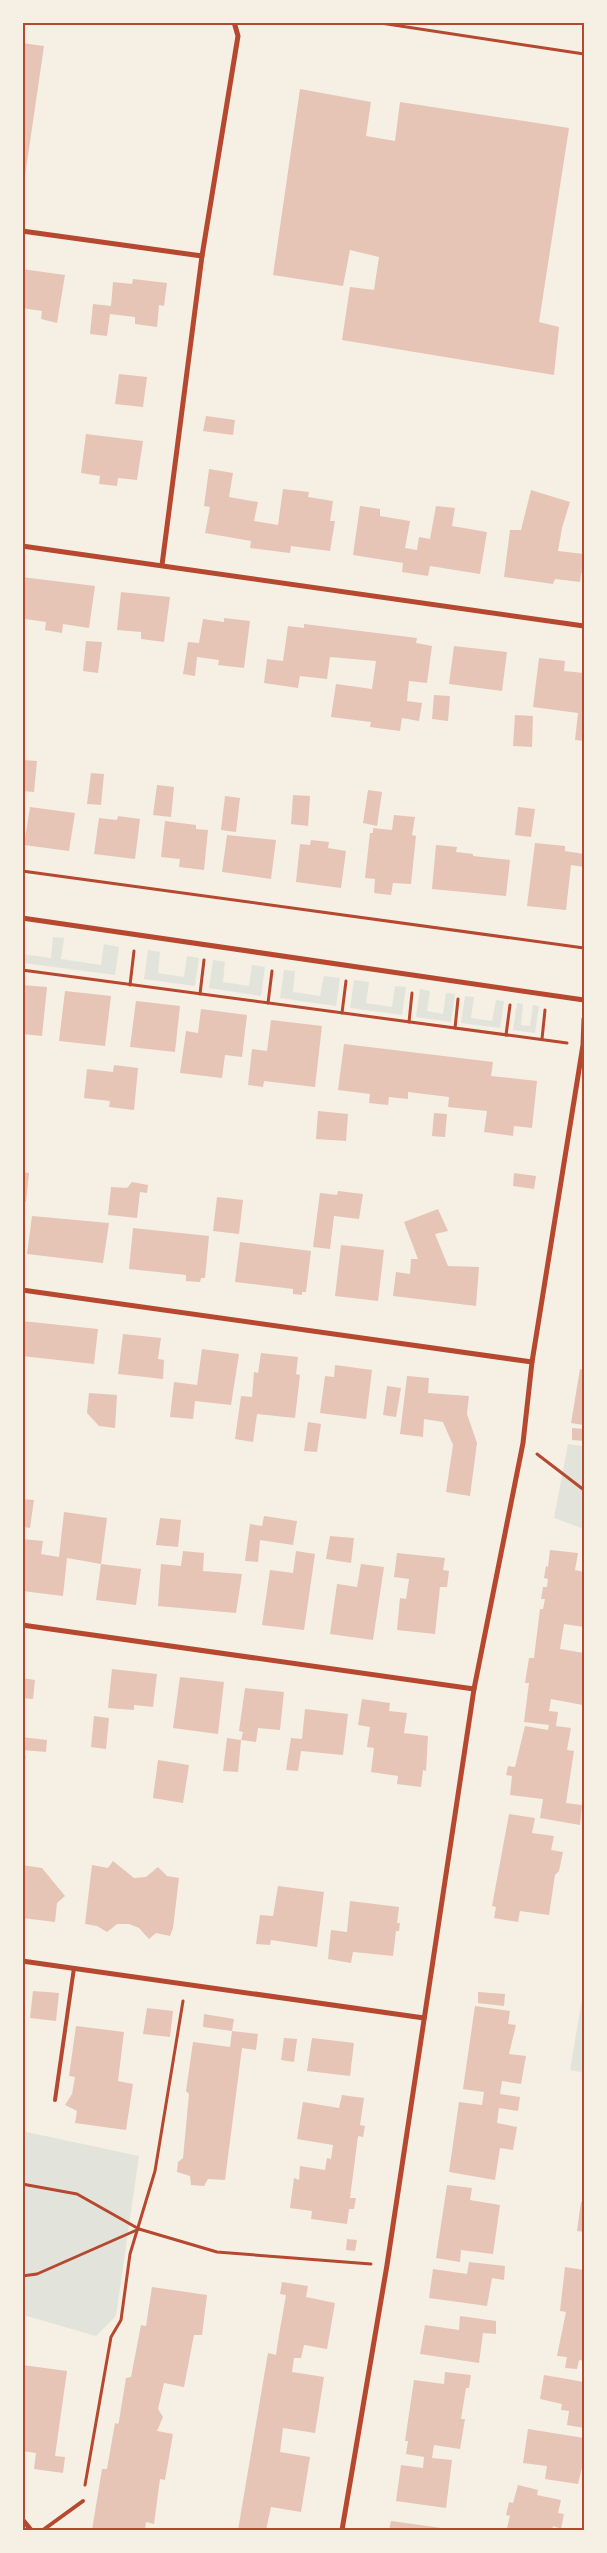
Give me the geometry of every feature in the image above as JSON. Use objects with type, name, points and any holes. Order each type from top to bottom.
[{"type":"street","points":[[162,565],[202,256],[238,36],[234,22]]},
{"type":"street","points":[[22,231],[202,256]]},
{"type":"street","points":[[22,546],[584,626]]},
{"type":"street","points":[[22,918],[584,1000]]},
{"type":"street","points":[[342,2530],[386,2265],[474,1689],[523,1443],[532,1362],[583,1045],[584,1019]]},
{"type":"street","points":[[22,1290],[532,1362]]},
{"type":"street","points":[[22,1625],[474,1689]]},
{"type":"street","points":[[22,1962],[186,1983],[424,2018]]},
{"type":"street","points":[[22,2519],[31,2530]]},
{"type":"lane","points":[[55,2100],[74,1968]]},
{"type":"lane","points":[[44,2530],[83,2500]]},
{"type":"path","points":[[374,22],[584,54]]},
{"type":"path","points":[[22,871],[584,948]]},
{"type":"path","points":[[130,985],[136,935]]},
{"type":"path","points":[[200,994],[206,945]]},
{"type":"path","points":[[268,1003],[274,955]]},
{"type":"path","points":[[342,1013],[348,966]]},
{"type":"path","points":[[22,970],[583,1045]]},
{"type":"path","points":[[409,1022],[414,975]]},
{"type":"path","points":[[455,1028],[460,982]]},
{"type":"path","points":[[506,1034],[511,990]]},
{"type":"path","points":[[542,1039],[547,995]]},
{"type":"path","points":[[523,1443],[584,1490]]},
{"type":"path","points":[[83,2500],[111,2338],[121,2320],[130,2254],[155,2171],[186,1983]]},
{"type":"path","points":[[22,2184],[77,2194],[139,2229],[218,2252],[386,2265]]},
{"type":"path","points":[[22,2276],[37,2274],[139,2229]]},
{"type":"shaded area","points":[[53,937],[64,938],[61,959],[101,965],[104,944],[119,947],[115,975],[23,963],[23,954],[51,958]]},
{"type":"shaded area","points":[[148,950],[160,952],[158,973],[184,977],[187,956],[199,958],[195,986],[144,979]]},
{"type":"shaded area","points":[[213,960],[225,962],[223,982],[249,986],[252,965],[265,967],[261,996],[209,988]]},
{"type":"shaded area","points":[[284,970],[295,971],[293,992],[320,996],[324,976],[340,978],[336,1006],[280,998]]},
{"type":"shaded area","points":[[354,980],[369,982],[366,1003],[392,1007],[395,986],[406,987],[402,1015],[350,1008]]},
{"type":"shaded area","points":[[420,989],[430,991],[427,1011],[443,1014],[446,993],[455,994],[451,1022],[416,1017]]},
{"type":"shaded area","points":[[465,996],[474,997],[471,1018],[492,1021],[496,1000],[504,1001],[500,1028],[461,1023]]},
{"type":"shaded area","points":[[517,1003],[523,1004],[521,1025],[530,1026],[533,1005],[539,1006],[535,1033],[513,1030]]},
{"type":"shaded area","points":[[568,1444],[584,1446],[584,1529],[554,1518]]},
{"type":"shaded area","points":[[584,1987],[584,2073],[570,2070]]},
{"type":"shaded area","points":[[22,2131],[139,2156],[116,2316],[96,2336],[23,2315]]},
{"type":"building","points":[[22,43],[44,46],[24,183],[22,183]]},
{"type":"building","points":[[300,89],[371,102],[366,136],[395,141],[400,102],[569,128],[539,322],[559,327],[554,375],[342,340],[350,287],[374,290],[379,257],[350,250],[343,286],[273,275]]},
{"type":"building","points":[[22,269],[65,275],[57,323],[41,319],[42,311],[22,308]]},
{"type":"building","points":[[133,279],[167,283],[164,306],[159,305],[157,327],[135,324],[135,317],[110,314],[107,336],[90,334],[93,304],[111,306],[113,282],[132,284]]},
{"type":"building","points":[[119,374],[147,377],[143,407],[115,404]]},
{"type":"building","points":[[206,416],[235,420],[233,435],[203,431]]},
{"type":"building","points":[[86,434],[143,441],[137,480],[118,478],[117,486],[99,484],[100,476],[81,473]]},
{"type":"building","points":[[209,469],[233,473],[229,497],[258,502],[254,521],[278,525],[283,489],[309,492],[308,497],[333,501],[330,521],[335,521],[330,551],[291,546],[290,553],[250,548],[251,541],[205,533],[210,507],[204,506]]},
{"type":"building","points":[[531,490],[570,502],[562,528],[558,551],[584,554],[584,573],[581,573],[580,582],[555,579],[553,584],[504,577],[510,530],[521,530]]},
{"type":"building","points":[[360,506],[380,509],[380,516],[410,521],[405,548],[417,550],[419,537],[430,539],[436,506],[455,508],[452,526],[487,532],[480,574],[430,566],[428,576],[402,572],[403,563],[353,555]]},
{"type":"building","points":[[22,577],[95,586],[89,628],[63,624],[62,633],[45,630],[46,622],[25,619],[25,623],[22,623]]},
{"type":"building","points":[[121,592],[170,597],[164,642],[141,639],[141,632],[117,630]]},
{"type":"building","points":[[224,618],[250,621],[244,668],[218,665],[219,660],[197,657],[195,676],[183,674],[188,642],[199,643],[203,619],[224,622]]},
{"type":"building","points":[[304,624],[417,638],[416,643],[432,646],[427,683],[409,681],[407,701],[422,703],[419,721],[402,718],[400,731],[370,727],[371,722],[331,717],[336,684],[372,689],[376,661],[330,657],[327,679],[300,676],[298,688],[264,683],[267,659],[283,661],[288,626],[304,628]]},
{"type":"building","points":[[86,641],[102,642],[98,673],[83,671]]},
{"type":"building","points":[[454,646],[507,652],[502,691],[449,684]]},
{"type":"building","points":[[539,658],[565,661],[564,671],[584,673],[584,741],[575,740],[578,713],[533,707]]},
{"type":"building","points":[[434,695],[450,696],[448,721],[432,719]]},
{"type":"building","points":[[515,715],[533,716],[532,747],[513,746]]},
{"type":"building","points":[[24,760],[37,761],[34,792],[22,791]]},
{"type":"building","points":[[91,773],[104,774],[101,805],[87,804]]},
{"type":"building","points":[[157,785],[174,787],[171,817],[153,815]]},
{"type":"building","points":[[368,790],[382,792],[377,826],[363,823]]},
{"type":"building","points":[[293,795],[310,796],[308,826],[291,824]]},
{"type":"building","points":[[225,796],[240,798],[236,832],[221,830]]},
{"type":"building","points":[[30,807],[75,813],[69,851],[24,845]]},
{"type":"building","points":[[518,807],[535,809],[531,837],[515,835]]},
{"type":"building","points":[[394,815],[415,817],[412,835],[416,836],[411,884],[393,883],[391,895],[374,893],[375,879],[365,878],[370,833],[373,833],[373,828],[392,830]]},
{"type":"building","points":[[118,816],[140,819],[135,859],[94,854],[99,818],[117,820]]},
{"type":"building","points":[[165,821],[196,825],[196,829],[208,830],[204,870],[179,867],[180,859],[161,857]]},
{"type":"building","points":[[227,835],[276,840],[271,879],[222,872]]},
{"type":"building","points":[[311,840],[329,842],[328,848],[346,851],[341,888],[296,882],[300,844],[310,845]]},
{"type":"building","points":[[535,843],[565,846],[565,851],[584,854],[584,867],[571,865],[566,910],[527,906]]},
{"type":"building","points":[[436,845],[457,847],[456,852],[473,854],[473,856],[510,860],[506,896],[432,889]]},
{"type":"building","points":[[22,985],[47,987],[42,1036],[22,1034]]},
{"type":"building","points":[[65,991],[111,996],[105,1046],[59,1041]]},
{"type":"building","points":[[136,1001],[180,1006],[175,1052],[130,1047]]},
{"type":"building","points":[[201,1009],[247,1015],[242,1057],[225,1055],[222,1078],[180,1073],[186,1031],[198,1033]]},
{"type":"building","points":[[271,1020],[322,1026],[315,1087],[264,1081],[263,1087],[248,1085],[252,1049],[267,1051]]},
{"type":"building","points":[[344,1044],[493,1062],[491,1076],[537,1081],[532,1128],[514,1126],[513,1136],[484,1132],[487,1111],[448,1107],[449,1097],[408,1092],[408,1099],[389,1097],[388,1105],[369,1103],[370,1094],[338,1090]]},
{"type":"building","points":[[114,1065],[138,1068],[134,1110],[109,1107],[110,1101],[84,1098],[87,1069],[113,1072]]},
{"type":"building","points":[[318,1111],[348,1114],[346,1141],[316,1139]]},
{"type":"building","points":[[434,1113],[447,1114],[445,1137],[432,1136]]},
{"type":"building","points":[[22,1172],[29,1173],[26,1202],[22,1202]]},
{"type":"building","points":[[514,1173],[536,1176],[534,1189],[513,1186]]},
{"type":"building","points":[[132,1182],[148,1185],[147,1193],[140,1192],[137,1218],[108,1215],[111,1187],[127,1188]]},
{"type":"building","points":[[338,1191],[363,1194],[359,1219],[334,1216],[330,1249],[313,1247],[320,1193],[337,1195]]},
{"type":"building","points":[[217,1197],[243,1200],[239,1234],[213,1231]]},
{"type":"building","points":[[438,1209],[448,1231],[435,1234],[448,1266],[479,1267],[476,1306],[393,1296],[396,1272],[410,1274],[411,1259],[418,1259],[404,1222]]},
{"type":"building","points":[[32,1216],[109,1223],[103,1263],[27,1254]]},
{"type":"building","points":[[133,1228],[209,1236],[205,1278],[201,1278],[200,1282],[186,1281],[186,1275],[129,1269]]},
{"type":"building","points":[[240,1242],[311,1251],[306,1292],[302,1292],[302,1295],[293,1294],[293,1289],[235,1282]]},
{"type":"building","points":[[341,1245],[384,1250],[378,1301],[335,1296]]},
{"type":"building","points":[[22,1321],[98,1329],[94,1364],[22,1356]]},
{"type":"building","points":[[123,1334],[161,1338],[158,1359],[164,1360],[163,1379],[118,1374]]},
{"type":"building","points":[[202,1349],[239,1354],[231,1405],[195,1401],[193,1419],[170,1417],[174,1382],[197,1385]]},
{"type":"building","points":[[261,1353],[298,1357],[296,1374],[300,1375],[295,1418],[257,1414],[253,1442],[235,1439],[241,1396],[252,1397],[254,1372],[258,1373]]},
{"type":"building","points":[[335,1365],[372,1370],[366,1419],[320,1413],[325,1376],[334,1377]]},
{"type":"building","points":[[580,1369],[584,1370],[584,1425],[571,1423]]},
{"type":"building","points":[[407,1376],[429,1378],[428,1393],[469,1396],[467,1414],[477,1443],[470,1496],[446,1492],[453,1445],[443,1422],[424,1419],[423,1437],[400,1434]]},
{"type":"building","points":[[387,1386],[401,1388],[396,1417],[383,1415]]},
{"type":"building","points":[[89,1393],[117,1395],[115,1428],[99,1426],[87,1413]]},
{"type":"building","points":[[308,1422],[321,1424],[317,1452],[304,1451]]},
{"type":"building","points":[[572,1428],[584,1429],[584,1441],[572,1440]]},
{"type":"building","points":[[22,1499],[34,1500],[30,1528],[22,1527]]},
{"type":"building","points":[[64,1512],[107,1518],[101,1564],[67,1558],[63,1596],[22,1591],[22,1539],[43,1541],[41,1554],[59,1557]]},
{"type":"building","points":[[264,1516],[297,1521],[293,1545],[260,1540],[258,1562],[245,1561],[250,1524],[262,1526]]},
{"type":"building","points":[[160,1518],[181,1520],[178,1547],[156,1545]]},
{"type":"building","points":[[330,1536],[354,1538],[351,1563],[326,1559]]},
{"type":"building","points":[[550,1550],[578,1553],[575,1570],[584,1572],[584,1627],[564,1624],[560,1649],[584,1653],[583,1705],[551,1699],[549,1711],[558,1712],[556,1726],[571,1728],[567,1750],[574,1751],[566,1803],[582,1805],[580,1825],[540,1818],[543,1799],[510,1795],[512,1776],[506,1775],[508,1766],[515,1767],[525,1726],[548,1730],[549,1725],[524,1722],[529,1683],[525,1683],[529,1658],[534,1658],[540,1609],[543,1609],[545,1599],[541,1599],[543,1587],[547,1587],[548,1579],[544,1578],[546,1566],[548,1567]]},
{"type":"building","points":[[183,1551],[204,1553],[203,1571],[242,1574],[236,1613],[158,1606],[161,1564],[181,1566]]},
{"type":"building","points":[[296,1551],[315,1554],[304,1630],[262,1625],[270,1570],[293,1573]]},
{"type":"building","points":[[397,1553],[445,1558],[443,1570],[449,1571],[447,1587],[440,1587],[435,1634],[397,1630],[400,1598],[406,1599],[409,1579],[394,1577]]},
{"type":"building","points":[[101,1564],[141,1569],[136,1605],[96,1600]]},
{"type":"building","points":[[361,1564],[384,1567],[373,1640],[330,1634],[337,1584],[357,1587]]},
{"type":"building","points":[[112,1669],[157,1674],[153,1707],[134,1705],[134,1710],[108,1708]]},
{"type":"building","points":[[180,1677],[224,1682],[218,1734],[173,1728]]},
{"type":"building","points":[[22,1678],[35,1680],[33,1699],[22,1698]]},
{"type":"building","points":[[245,1688],[284,1692],[280,1730],[258,1728],[256,1742],[241,1740],[243,1732],[239,1731]]},
{"type":"building","points":[[362,1699],[390,1703],[389,1711],[407,1713],[404,1733],[428,1736],[426,1771],[423,1770],[421,1787],[397,1784],[398,1776],[371,1772],[374,1748],[367,1747],[370,1727],[358,1725]]},
{"type":"building","points":[[305,1709],[348,1714],[343,1755],[301,1751],[298,1771],[286,1770],[291,1738],[302,1739]]},
{"type":"building","points":[[94,1716],[109,1718],[106,1749],[91,1747]]},
{"type":"building","points":[[22,1737],[47,1740],[46,1752],[22,1750]]},
{"type":"building","points":[[227,1738],[241,1740],[238,1772],[223,1771]]},
{"type":"building","points":[[22,1756],[26,1756],[22,1777]]},
{"type":"building","points":[[158,1760],[189,1765],[183,1803],[153,1798]]},
{"type":"building","points":[[509,1814],[535,1818],[532,1833],[554,1836],[551,1850],[563,1852],[559,1871],[555,1875],[549,1915],[520,1911],[518,1922],[494,1918],[496,1907],[492,1906]]},
{"type":"building","points":[[113,1861],[134,1878],[146,1877],[158,1867],[167,1876],[179,1878],[173,1928],[170,1936],[156,1933],[149,1939],[139,1928],[129,1924],[117,1924],[107,1932],[97,1926],[85,1924],[92,1865],[108,1868]]},
{"type":"building","points":[[22,1865],[42,1868],[65,1896],[57,1903],[55,1922],[22,1918]]},
{"type":"building","points":[[278,1886],[324,1892],[317,1947],[271,1940],[270,1945],[256,1944],[260,1915],[273,1916]]},
{"type":"building","points":[[350,1901],[399,1907],[397,1923],[400,1923],[399,1931],[396,1931],[393,1956],[353,1952],[351,1963],[328,1959],[331,1930],[347,1932]]},
{"type":"building","points":[[33,1991],[59,1993],[56,2021],[30,2018]]},
{"type":"building","points":[[478,1992],[505,1994],[504,2006],[478,2003]]},
{"type":"building","points":[[475,2006],[510,2011],[508,2024],[516,2025],[509,2054],[526,2056],[521,2084],[502,2081],[500,2094],[520,2097],[518,2111],[499,2108],[497,2123],[517,2127],[513,2150],[500,2148],[495,2180],[449,2172],[459,2102],[482,2105],[484,2092],[463,2089]]},
{"type":"building","points":[[147,2008],[173,2011],[170,2037],[143,2034]]},
{"type":"building","points":[[204,2014],[234,2019],[232,2031],[203,2027]]},
{"type":"building","points":[[76,2026],[124,2032],[118,2081],[133,2084],[126,2130],[75,2123],[77,2111],[65,2105],[72,2094],[75,2077],[69,2076]]},
{"type":"building","points":[[232,2031],[258,2034],[256,2050],[242,2048],[225,2180],[208,2179],[204,2186],[191,2185],[190,2176],[177,2172],[178,2162],[183,2158],[189,2094],[186,2091],[193,2042],[230,2047]]},
{"type":"building","points":[[284,2038],[297,2039],[294,2062],[281,2060]]},
{"type":"building","points":[[312,2038],[354,2043],[350,2076],[307,2071]]},
{"type":"building","points":[[342,2095],[364,2098],[360,2125],[365,2126],[363,2137],[358,2136],[350,2198],[356,2198],[354,2209],[349,2209],[347,2224],[311,2219],[312,2211],[290,2208],[294,2178],[299,2180],[300,2166],[325,2170],[327,2158],[331,2159],[333,2145],[297,2139],[303,2102],[339,2108]]},
{"type":"building","points":[[447,2185],[472,2188],[470,2200],[500,2205],[493,2254],[461,2250],[460,2262],[436,2258]]},
{"type":"building","points":[[581,2202],[584,2202],[584,2232],[577,2231]]},
{"type":"building","points":[[347,2239],[357,2240],[355,2251],[346,2250]]},
{"type":"building","points":[[469,2262],[505,2266],[504,2280],[492,2278],[487,2306],[429,2298],[433,2269],[467,2274]]},
{"type":"building","points":[[565,2267],[584,2270],[584,2361],[579,2360],[577,2369],[565,2368],[567,2357],[557,2356],[566,2312],[560,2311]]},
{"type":"building","points":[[282,2282],[308,2286],[306,2297],[335,2303],[327,2349],[304,2345],[301,2358],[294,2358],[292,2372],[324,2377],[315,2433],[283,2428],[280,2452],[310,2457],[301,2512],[271,2507],[266,2530],[238,2530],[268,2353],[276,2355],[286,2295],[280,2294]]},
{"type":"building","points":[[152,2287],[207,2295],[202,2335],[194,2335],[184,2387],[164,2383],[158,2409],[163,2417],[157,2431],[173,2434],[165,2480],[160,2479],[154,2524],[146,2522],[145,2530],[92,2530],[102,2469],[107,2469],[115,2423],[118,2424],[119,2421],[126,2378],[131,2377],[141,2325],[146,2326]]},
{"type":"building","points":[[460,2316],[496,2321],[496,2334],[483,2333],[479,2363],[420,2354],[425,2325],[459,2330]]},
{"type":"building","points":[[22,2365],[67,2371],[55,2456],[65,2457],[63,2473],[34,2469],[36,2453],[22,2451]]},
{"type":"building","points":[[445,2372],[471,2375],[469,2388],[466,2388],[461,2419],[465,2419],[460,2449],[434,2445],[432,2458],[452,2460],[446,2508],[396,2501],[401,2465],[423,2468],[424,2457],[406,2454],[408,2441],[405,2441],[414,2380],[444,2384]]},
{"type":"building","points":[[544,2375],[584,2382],[584,2428],[567,2425],[569,2411],[561,2410],[562,2404],[540,2399]]},
{"type":"building","points":[[528,2429],[584,2438],[584,2459],[578,2484],[545,2479],[547,2466],[523,2463]]},
{"type":"building","points":[[518,2485],[538,2490],[537,2495],[561,2500],[558,2513],[564,2514],[561,2529],[553,2526],[552,2530],[513,2530],[507,2528],[510,2516],[506,2515],[509,2502],[513,2503]]},
{"type":"building","points":[[391,2521],[449,2529],[449,2530],[389,2530]]}]
